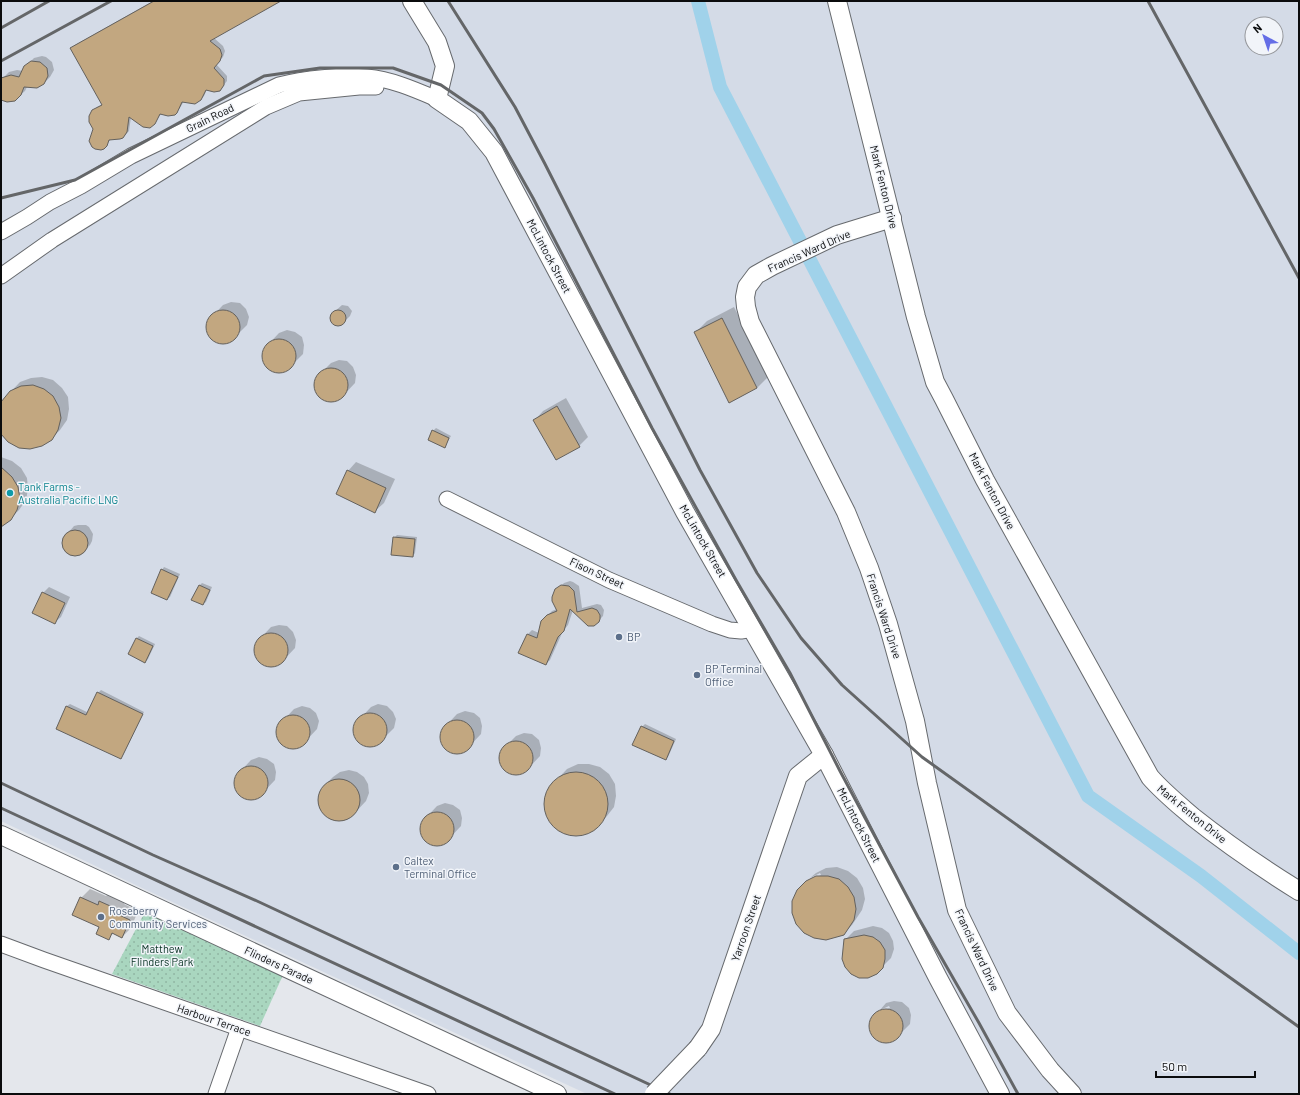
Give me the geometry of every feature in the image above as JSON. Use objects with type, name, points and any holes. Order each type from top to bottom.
[{"type":"street","points":[[412,1],[437,42],[445,66],[437,99]]},
{"type":"street","name":"Mark Fenton Drive","points":[[837,1],[916,317],[935,382],[986,480],[1142,766],[1150,778],[1160,789],[1200,822],[1251,861],[1299,891]]},
{"type":"street","name":"Grain Road","points":[[1,232],[131,156],[279,85],[298,80],[332,77],[368,77],[411,88],[437,99]]},
{"type":"street","points":[[1,276],[52,240],[266,107],[299,93],[359,87],[411,88]]},
{"type":"street","name":"McLintock Street","points":[[437,99],[469,121],[494,152],[685,512],[824,755],[938,978],[1000,1094]]},
{"type":"street","name":"Francis Ward Drive","points":[[892,218],[837,236],[772,266],[756,276],[747,287],[745,297],[746,307],[750,322],[846,512],[869,568],[888,624],[915,721],[957,910],[1007,1013],[1050,1070],[1072,1094]]},
{"type":"street","name":"Fison Street","points":[[447,499],[609,580],[712,624],[730,630],[741,631],[753,629]]},
{"type":"street","name":"Yarroon Street","points":[[654,1094],[698,1048],[711,1029],[798,776],[824,755]]},
{"type":"street","name":"Flinders Parade","points":[[1,835],[557,1094]]},
{"type":"street","name":"Harbour Terrace","points":[[1,944],[428,1094]]},
{"type":"street","points":[[216,1094],[239,1028]]},
{"type":"shaded area","points":[[1,1],[1299,1],[1299,1094],[587,1094],[1,821]]},
{"type":"green space","name":"Matthew Flinders Park","points":[[146,910],[283,975],[260,1026],[112,974]]},
{"type":"building","points":[[154,1],[281,1],[210,41],[220,49],[222,55],[220,61],[214,68],[224,79],[224,85],[220,91],[214,92],[206,90],[201,100],[195,104],[182,102],[175,115],[168,116],[160,114],[155,124],[150,128],[143,127],[129,117],[127,132],[123,138],[109,140],[104,149],[95,149],[89,141],[93,129],[89,122],[89,116],[92,110],[102,105],[70,48]]},
{"type":"building","points":[[31,61],[40,62],[47,68],[48,76],[44,84],[37,88],[24,87],[21,95],[15,101],[7,102],[1,100],[1,78],[11,75],[19,77],[24,66]]},
{"type":"building","points":[[223,310],[235,315],[240,327],[235,339],[223,344],[211,339],[206,327],[211,315]]},
{"type":"building","points":[[338,310],[344,312],[346,318],[344,324],[338,326],[332,324],[330,318],[332,312]]},
{"type":"building","points":[[722,318],[757,388],[729,403],[694,332]]},
{"type":"building","points":[[279,339],[291,344],[296,356],[291,368],[279,373],[267,368],[262,356],[267,344]]},
{"type":"building","points":[[331,368],[343,373],[348,385],[343,397],[331,402],[319,397],[314,385],[319,373]]},
{"type":"building","points":[[33,385],[44,389],[53,396],[59,407],[61,418],[58,430],[52,440],[42,446],[30,449],[19,448],[8,442],[1,434],[1,402],[10,391],[21,386]]},
{"type":"building","points":[[557,406],[580,447],[556,460],[533,420]]},
{"type":"building","points":[[432,430],[449,438],[445,448],[428,440]]},
{"type":"building","name":"Tank Farms - Australia Pacific LNG","points":[[1,467],[12,477],[18,487],[20,499],[17,510],[11,520],[1,527]]},
{"type":"building","points":[[347,470],[386,488],[375,513],[336,494]]},
{"type":"building","points":[[75,530],[84,534],[88,543],[84,552],[75,556],[66,552],[62,543],[66,534]]},
{"type":"building","points":[[393,537],[415,539],[413,557],[391,555]]},
{"type":"building","points":[[161,569],[178,577],[167,600],[151,593]]},
{"type":"building","points":[[199,585],[210,590],[203,605],[191,600]]},
{"type":"building","points":[[561,585],[569,586],[574,591],[577,612],[592,608],[597,610],[600,615],[600,619],[594,626],[588,626],[570,609],[564,631],[558,637],[546,665],[518,653],[527,634],[537,638],[541,621],[547,615],[557,611],[552,601],[552,597],[555,589]]},
{"type":"building","points":[[42,592],[65,603],[55,624],[32,613]]},
{"type":"building","points":[[271,633],[283,638],[288,650],[283,662],[271,667],[259,662],[254,650],[259,638]]},
{"type":"building","points":[[136,638],[153,646],[145,663],[128,654]]},
{"type":"building","points":[[97,692],[143,714],[121,759],[56,729],[66,706],[86,715]]},
{"type":"building","points":[[370,713],[376,714],[382,718],[386,724],[386,736],[382,742],[376,746],[370,747],[364,746],[358,742],[354,736],[353,730],[354,724],[358,718],[364,714]]},
{"type":"building","points":[[293,715],[305,720],[310,732],[305,744],[293,749],[281,744],[276,732],[281,720]]},
{"type":"building","points":[[457,720],[469,725],[474,737],[469,749],[457,754],[445,749],[440,737],[445,725]]},
{"type":"building","points":[[641,726],[674,741],[666,760],[632,745]]},
{"type":"building","points":[[516,741],[528,746],[533,758],[528,770],[516,775],[504,770],[499,758],[504,746]]},
{"type":"building","points":[[251,766],[263,771],[268,783],[263,795],[251,800],[239,795],[234,783],[239,771]]},
{"type":"building","points":[[576,772],[588,775],[599,781],[605,792],[608,804],[605,816],[599,827],[588,833],[576,836],[564,833],[553,827],[547,816],[544,804],[547,792],[553,781],[564,775]]},
{"type":"building","points":[[335,779],[343,779],[351,782],[357,788],[360,800],[357,812],[351,818],[343,821],[335,821],[327,818],[321,812],[318,804],[318,796],[321,788],[327,782]]},
{"type":"building","points":[[437,812],[443,813],[449,817],[453,823],[453,835],[449,841],[443,845],[437,846],[431,845],[425,841],[421,835],[420,829],[421,823],[425,817],[431,813]]},
{"type":"building","points":[[816,876],[828,876],[839,879],[848,887],[854,897],[856,909],[854,920],[844,935],[826,940],[814,938],[804,933],[796,924],[792,913],[792,901],[797,890],[806,881]]},
{"type":"building","name":"Roseberry Community Services","points":[[80,897],[98,905],[99,901],[117,909],[115,913],[130,920],[122,938],[112,933],[109,940],[96,934],[99,927],[72,915]]},
{"type":"building","points":[[864,935],[873,937],[880,942],[885,950],[885,959],[883,968],[877,974],[868,978],[859,978],[851,974],[845,967],[842,959],[844,939]]},
{"type":"building","points":[[886,1009],[898,1014],[903,1026],[898,1038],[886,1043],[874,1038],[869,1026],[874,1014]]},
{"type":"waterway","points":[[698,1],[720,87],[1088,796],[1201,876],[1299,953]]},
{"type":"railway","points":[[1,28],[49,1]]},
{"type":"railway","points":[[1,61],[111,1]]},
{"type":"railway","points":[[448,1],[515,107],[700,470],[757,573],[801,638],[842,685],[922,757],[1299,1027]]},
{"type":"railway","points":[[1148,1],[1299,278]]},
{"type":"railway","points":[[1,198],[75,180],[264,76],[320,68],[393,68],[441,85],[482,113],[494,129],[533,198],[652,428],[736,580],[790,673],[840,771],[918,917],[1018,1094]]},
{"type":"railway","points":[[1,783],[153,855],[257,901],[670,1094]]},
{"type":"railway","points":[[1,808],[615,1094]]},
{"type":"place","name":"Tank Farms - Australia Pacific LNG","points":[[10,493]]},
{"type":"place","name":"BP","points":[[619,637]]},
{"type":"place","name":"BP Terminal Office","points":[[697,675]]},
{"type":"place","name":"Caltex Terminal Office","points":[[396,867]]},
{"type":"place","name":"Roseberry Community Services","points":[[101,917]]}]
